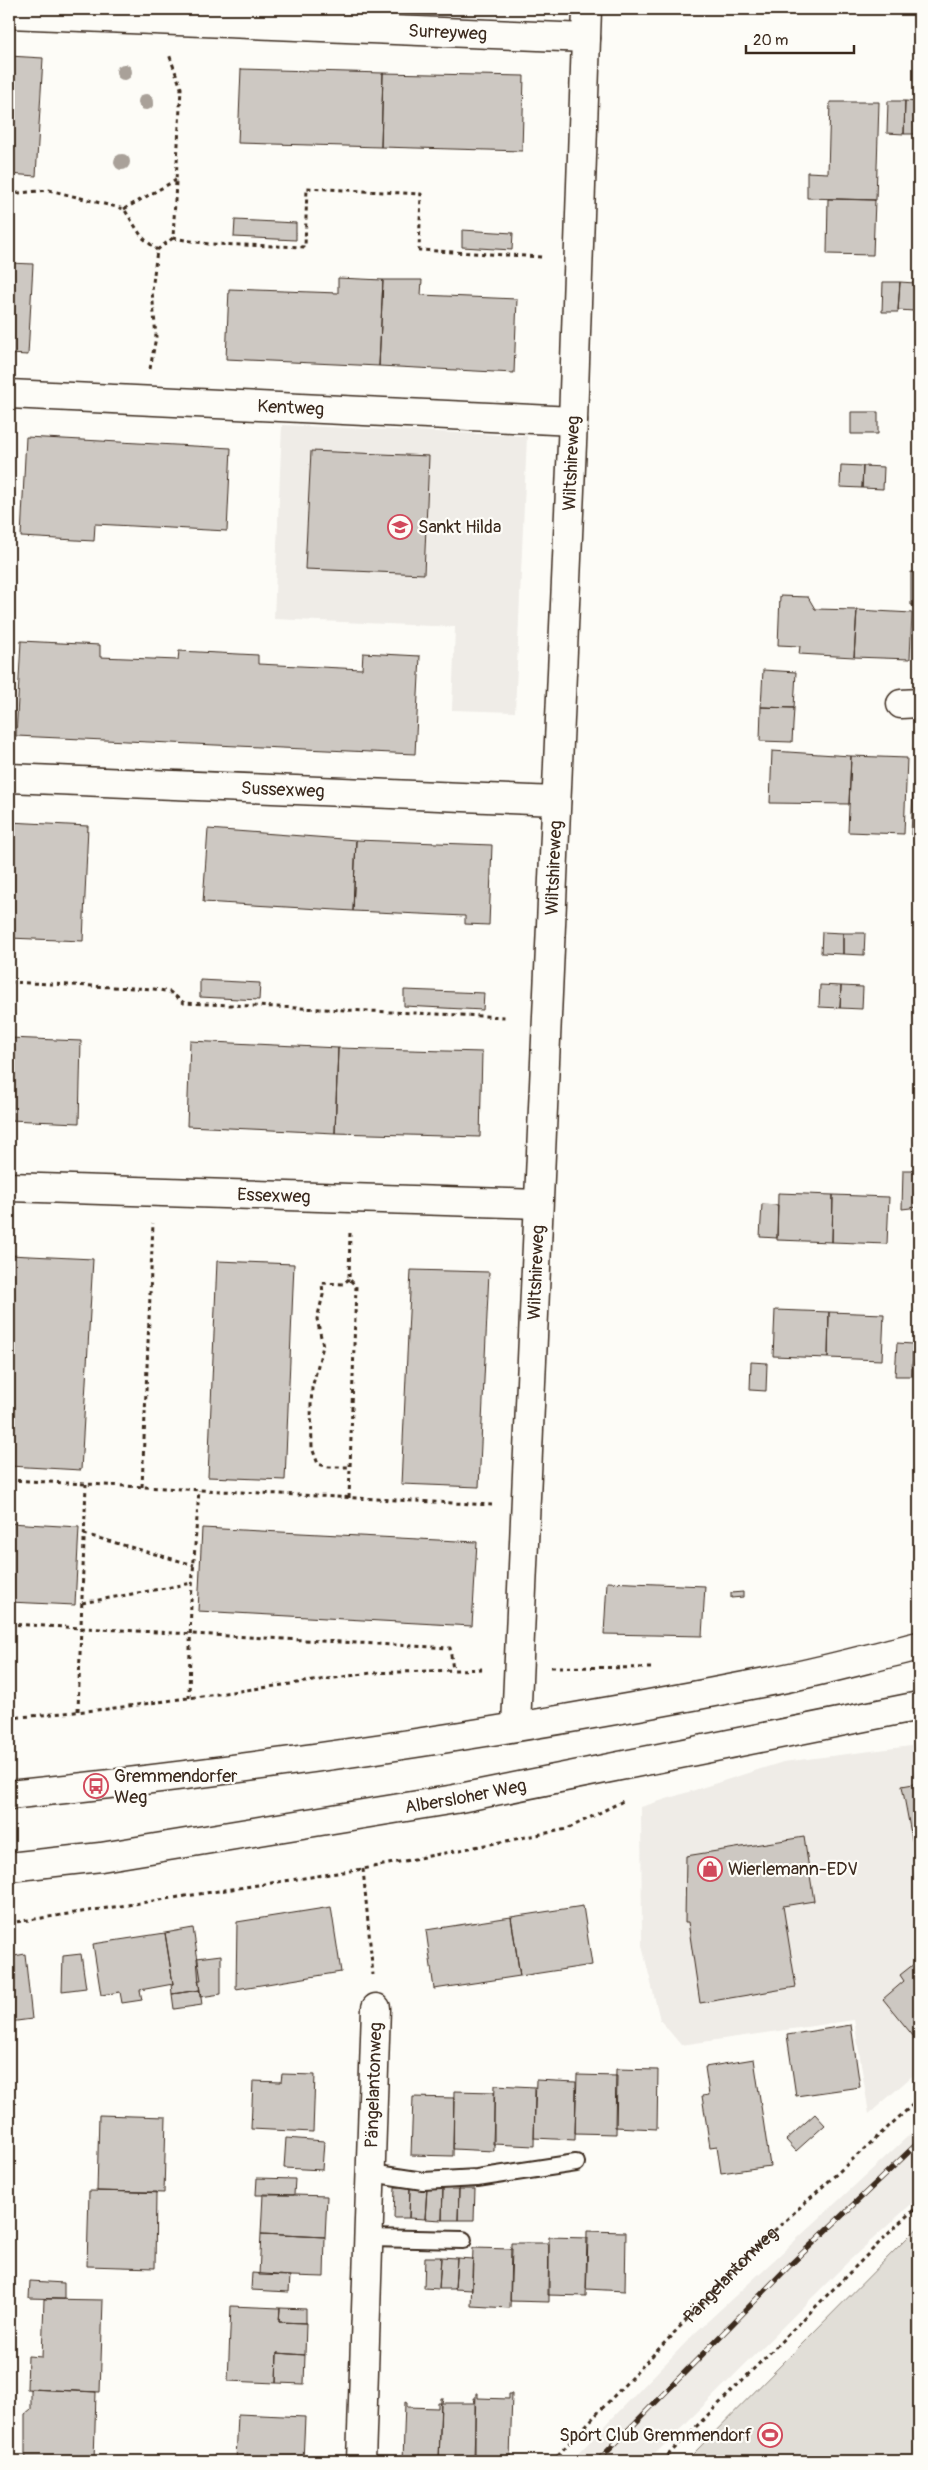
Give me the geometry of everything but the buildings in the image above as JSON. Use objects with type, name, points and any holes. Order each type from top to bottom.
[{"type":"street","name":"Wiltshireweg","points":[[516,1726],[573,420],[587,9]]},
{"type":"street","name":"Surreyweg","points":[[9,14],[586,38]]},
{"type":"street","name":"Kentweg","points":[[9,394],[573,420]]},
{"type":"street","name":"Sussexweg","points":[[9,778],[556,801]]},
{"type":"street","name":"Essexweg","points":[[9,1187],[538,1204]]},
{"type":"street","points":[[9,1796],[371,1749],[516,1726],[768,1682],[919,1646]]},
{"type":"street","name":"Albersloher Weg","points":[[9,1868],[101,1857],[455,1799],[919,1706]]},
{"type":"street","name":"Pängelantonweg","points":[[361,2461],[376,2008]]},
{"type":"lane","points":[[371,2173],[423,2181],[477,2178],[576,2164]]},
{"type":"lane","points":[[369,2238],[464,2240]]},
{"type":"path","points":[[144,400],[156,337],[152,291],[157,250],[172,238],[181,88],[157,20]]},
{"type":"path","points":[[124,209],[176,180]]},
{"type":"path","points":[[172,238],[209,244],[305,247],[307,188],[421,194],[419,250],[542,257]]},
{"type":"path","points":[[9,194],[50,190],[124,209],[142,237],[157,250]]},
{"type":"path","points":[[9,982],[154,989],[170,992],[184,1003],[506,1017]]},
{"type":"path","points":[[142,1488],[154,1192]]},
{"type":"path","points":[[349,1265],[349,1279],[356,1286],[349,1498]]},
{"type":"path","points":[[349,1279],[343,1284],[322,1283],[323,1295],[317,1319],[323,1346],[312,1388],[311,1434],[312,1448],[318,1464],[329,1467],[350,1467]]},
{"type":"path","points":[[9,1480],[526,1507]]},
{"type":"path","points":[[78,1712],[86,1484]]},
{"type":"path","points":[[189,1698],[190,1634],[199,1490]]},
{"type":"path","points":[[84,1534],[194,1565]]},
{"type":"path","points":[[82,1602],[193,1583]]},
{"type":"path","points":[[9,1624],[450,1648],[453,1670]]},
{"type":"path","points":[[9,1718],[78,1712],[371,1673],[520,1667],[660,1668]]},
{"type":"path","points":[[9,1923],[363,1869],[567,1830],[626,1799]]},
{"type":"path","points":[[363,1869],[376,2008]]},
{"type":"path","name":"Pängelantonweg","points":[[552,2461],[753,2250],[919,2099]]},
{"type":"path","points":[[662,2461],[896,2225],[919,2205]]},
{"type":"shaded area","name":"Sankt Hilda","points":[[282,425],[527,436],[515,712],[452,710],[455,627],[274,619]]},
{"type":"shaded area","points":[[919,1745],[919,2070],[869,2114],[854,2020],[681,2045],[660,2020],[642,1946],[641,1807],[783,1762]]},
{"type":"shaded area","points":[[919,2126],[919,2197],[851,2259],[648,2461],[571,2461],[695,2333]]},
{"type":"shaded area","points":[[919,2227],[919,2461],[686,2461],[910,2235]]},
{"type":"railway","points":[[598,2461],[788,2267],[919,2142]]},
{"type":"place","name":"Sankt Hilda","points":[[400,527]]},
{"type":"place","name":"Gremmendorfer Weg","points":[[96,1786]]},
{"type":"place","name":"Wierlemann-EDV","points":[[710,1869]]},
{"type":"place","name":"Sport Club Gremmendorf","points":[[770,2435]]}]
